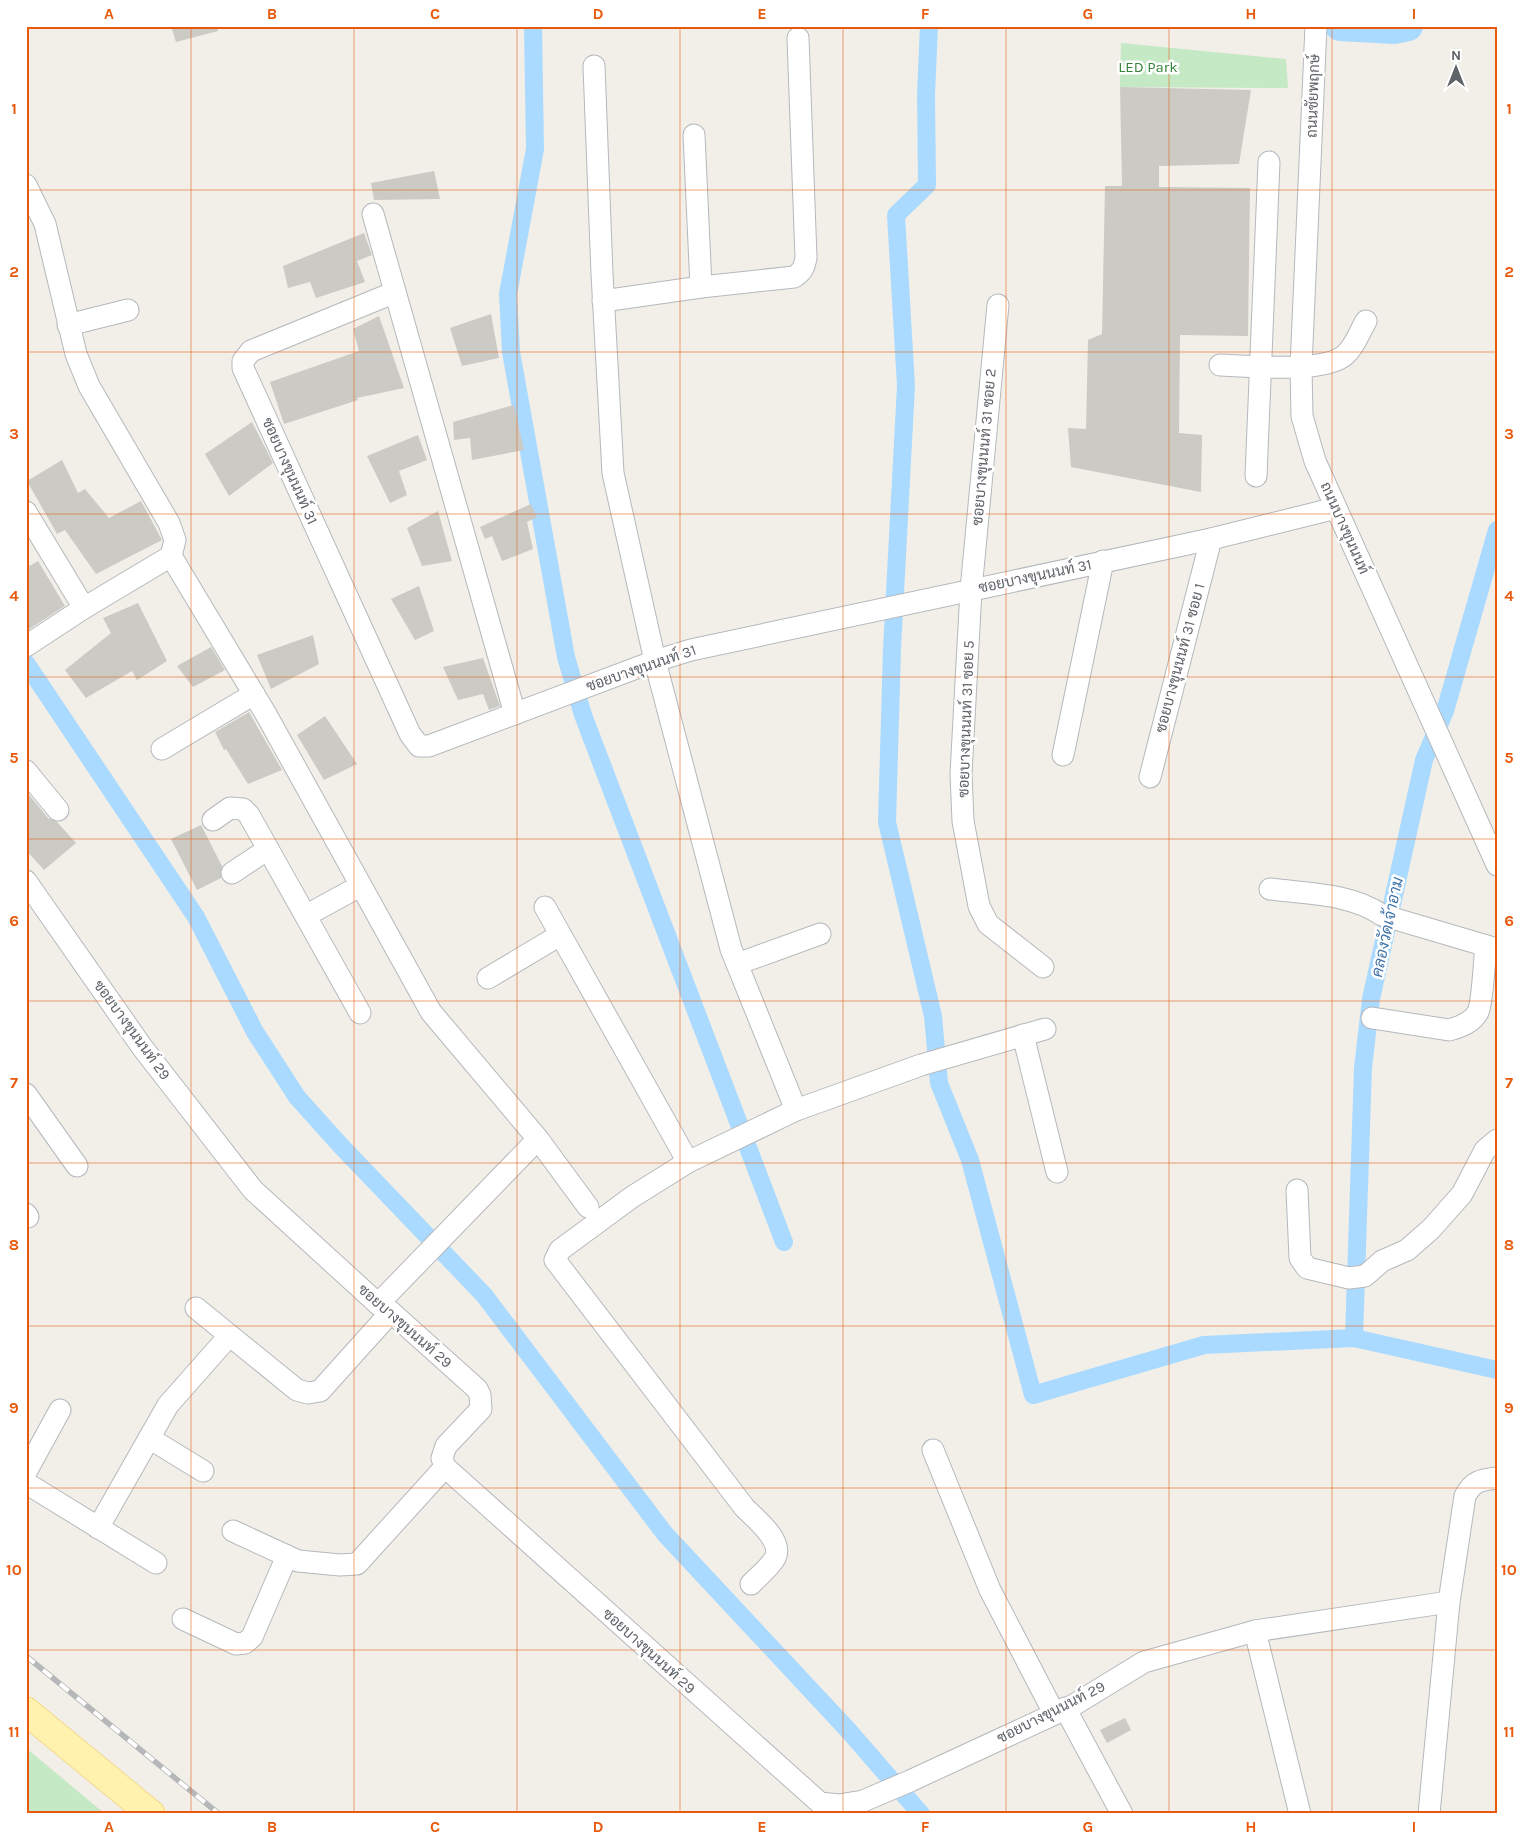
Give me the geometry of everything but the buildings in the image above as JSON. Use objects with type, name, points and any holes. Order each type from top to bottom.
[{"type":"main road","points":[[26,1711],[151,1814]]},
{"type":"street","name":"ถนนชัยพฤกษ์","points":[[1311,166],[1316,26]]},
{"type":"street","points":[[603,301],[701,287],[794,277],[804,268],[806,258],[798,38]]},
{"type":"street","points":[[594,66],[603,301],[613,472],[655,660],[731,949],[796,1110]]},
{"type":"street","points":[[694,135],[701,287]]},
{"type":"street","points":[[1256,476],[1269,162]]},
{"type":"street","name":"ถนนบางขุนนนท์","points":[[1311,166],[1301,367],[1302,416],[1315,461],[1497,865]]},
{"type":"street","points":[[26,184],[45,224],[76,354],[89,386],[169,523],[175,540],[171,556],[254,694],[431,1012],[538,1140],[588,1207]]},
{"type":"street","points":[[373,214],[393,293],[515,714]]},
{"type":"street","name":"ซอยบางขุนนนท์ 31","points":[[393,293],[251,351],[243,360],[243,368],[415,743],[419,746],[429,746],[655,660],[691,650],[1211,539],[1336,508]]},
{"type":"street","name":"ซอยบางขุนนนท์ 31 ซอย 2","points":[[971,590],[998,305]]},
{"type":"street","points":[[68,325],[128,310]]},
{"type":"street","points":[[1220,365],[1301,367],[1333,361],[1346,354],[1366,321]]},
{"type":"street","points":[[26,512],[84,608]]},
{"type":"street","name":"ซอยบางขุนนนท์ 31 ซอย 1","points":[[1150,777],[1211,539]]},
{"type":"street","points":[[29,644],[84,608],[171,556]]},
{"type":"street","points":[[1063,755],[1103,562]]},
{"type":"street","name":"ซอยบางขุนนนท์ 31 ซอย 5","points":[[971,590],[961,774],[963,821],[971,870],[979,906],[988,924],[1043,967]]},
{"type":"street","points":[[162,749],[254,694]]},
{"type":"street","points":[[26,771],[58,810]]},
{"type":"street","points":[[213,820],[230,808],[243,809],[268,848],[360,1013]]},
{"type":"street","points":[[232,873],[268,848]]},
{"type":"street","points":[[306,915],[360,886]]},
{"type":"street","name":"ซอยบางขุนนนท์ 29","points":[[28,887],[142,1047],[253,1190],[476,1389],[480,1396],[481,1409],[443,1451],[445,1467],[820,1803],[842,1809],[910,1781],[1059,1711],[1144,1662],[1255,1630],[1449,1602]]},
{"type":"street","points":[[1270,889],[1339,898],[1367,905],[1388,917],[1491,948],[1478,1011],[1471,1020],[1460,1027],[1449,1030],[1372,1018]]},
{"type":"street","points":[[545,907],[688,1162]]},
{"type":"street","points":[[737,964],[820,934]]},
{"type":"street","points":[[488,978],[560,935]]},
{"type":"street","points":[[752,1584],[776,1557],[776,1547],[772,1537],[744,1507],[555,1260],[560,1250],[632,1197],[688,1162],[796,1110],[921,1065],[1045,1029]]},
{"type":"street","points":[[1023,1036],[1057,1172]]},
{"type":"street","points":[[26,1094],[77,1166]]},
{"type":"street","points":[[196,1308],[297,1390],[308,1393],[320,1390],[385,1308],[538,1140]]},
{"type":"street","points":[[1297,1190],[1300,1258],[1307,1268],[1357,1277],[1382,1261],[1407,1250],[1431,1229],[1462,1194],[1485,1150],[1497,1140]]},
{"type":"street","points":[[98,1528],[168,1404],[229,1336]]},
{"type":"street","points":[[26,1472],[60,1410]]},
{"type":"street","points":[[149,1438],[204,1471]]},
{"type":"street","points":[[933,1450],[990,1590],[1059,1711],[1122,1814]]},
{"type":"street","points":[[233,1532],[298,1561],[340,1565],[356,1564],[445,1467]]},
{"type":"street","points":[[1429,1814],[1449,1602],[1465,1496],[1470,1486],[1476,1481],[1497,1478]]},
{"type":"street","points":[[26,1482],[156,1563]]},
{"type":"street","points":[[183,1619],[236,1644],[245,1643],[252,1637],[287,1556]]},
{"type":"street","points":[[1255,1630],[1300,1814]]},
{"type":"green space","name":"LED Park","points":[[1121,43],[1286,59],[1288,88],[1120,87]]},
{"type":"green space","points":[[26,1748],[105,1814],[26,1814]]},
{"type":"waterway","points":[[533,26],[535,149],[508,294],[511,352],[566,657],[583,715],[784,1242]]},
{"type":"waterway","points":[[929,26],[926,95],[927,185],[896,215],[906,386],[892,649],[887,822],[933,1016],[939,1083],[970,1160],[1033,1395],[1204,1345],[1354,1338],[1497,1370]]},
{"type":"waterway","points":[[1340,26],[1394,29],[1408,26]]},
{"type":"waterway","name":"คลองวัดเจ้าอาม","points":[[1354,1338],[1363,1068],[1371,999],[1424,760],[1445,711],[1497,530]]},
{"type":"waterway","points":[[26,663],[196,917],[255,1032],[297,1097],[341,1146],[484,1295],[665,1534],[848,1730],[921,1814]]},
{"type":"railway","points":[[26,1656],[219,1814]]}]
